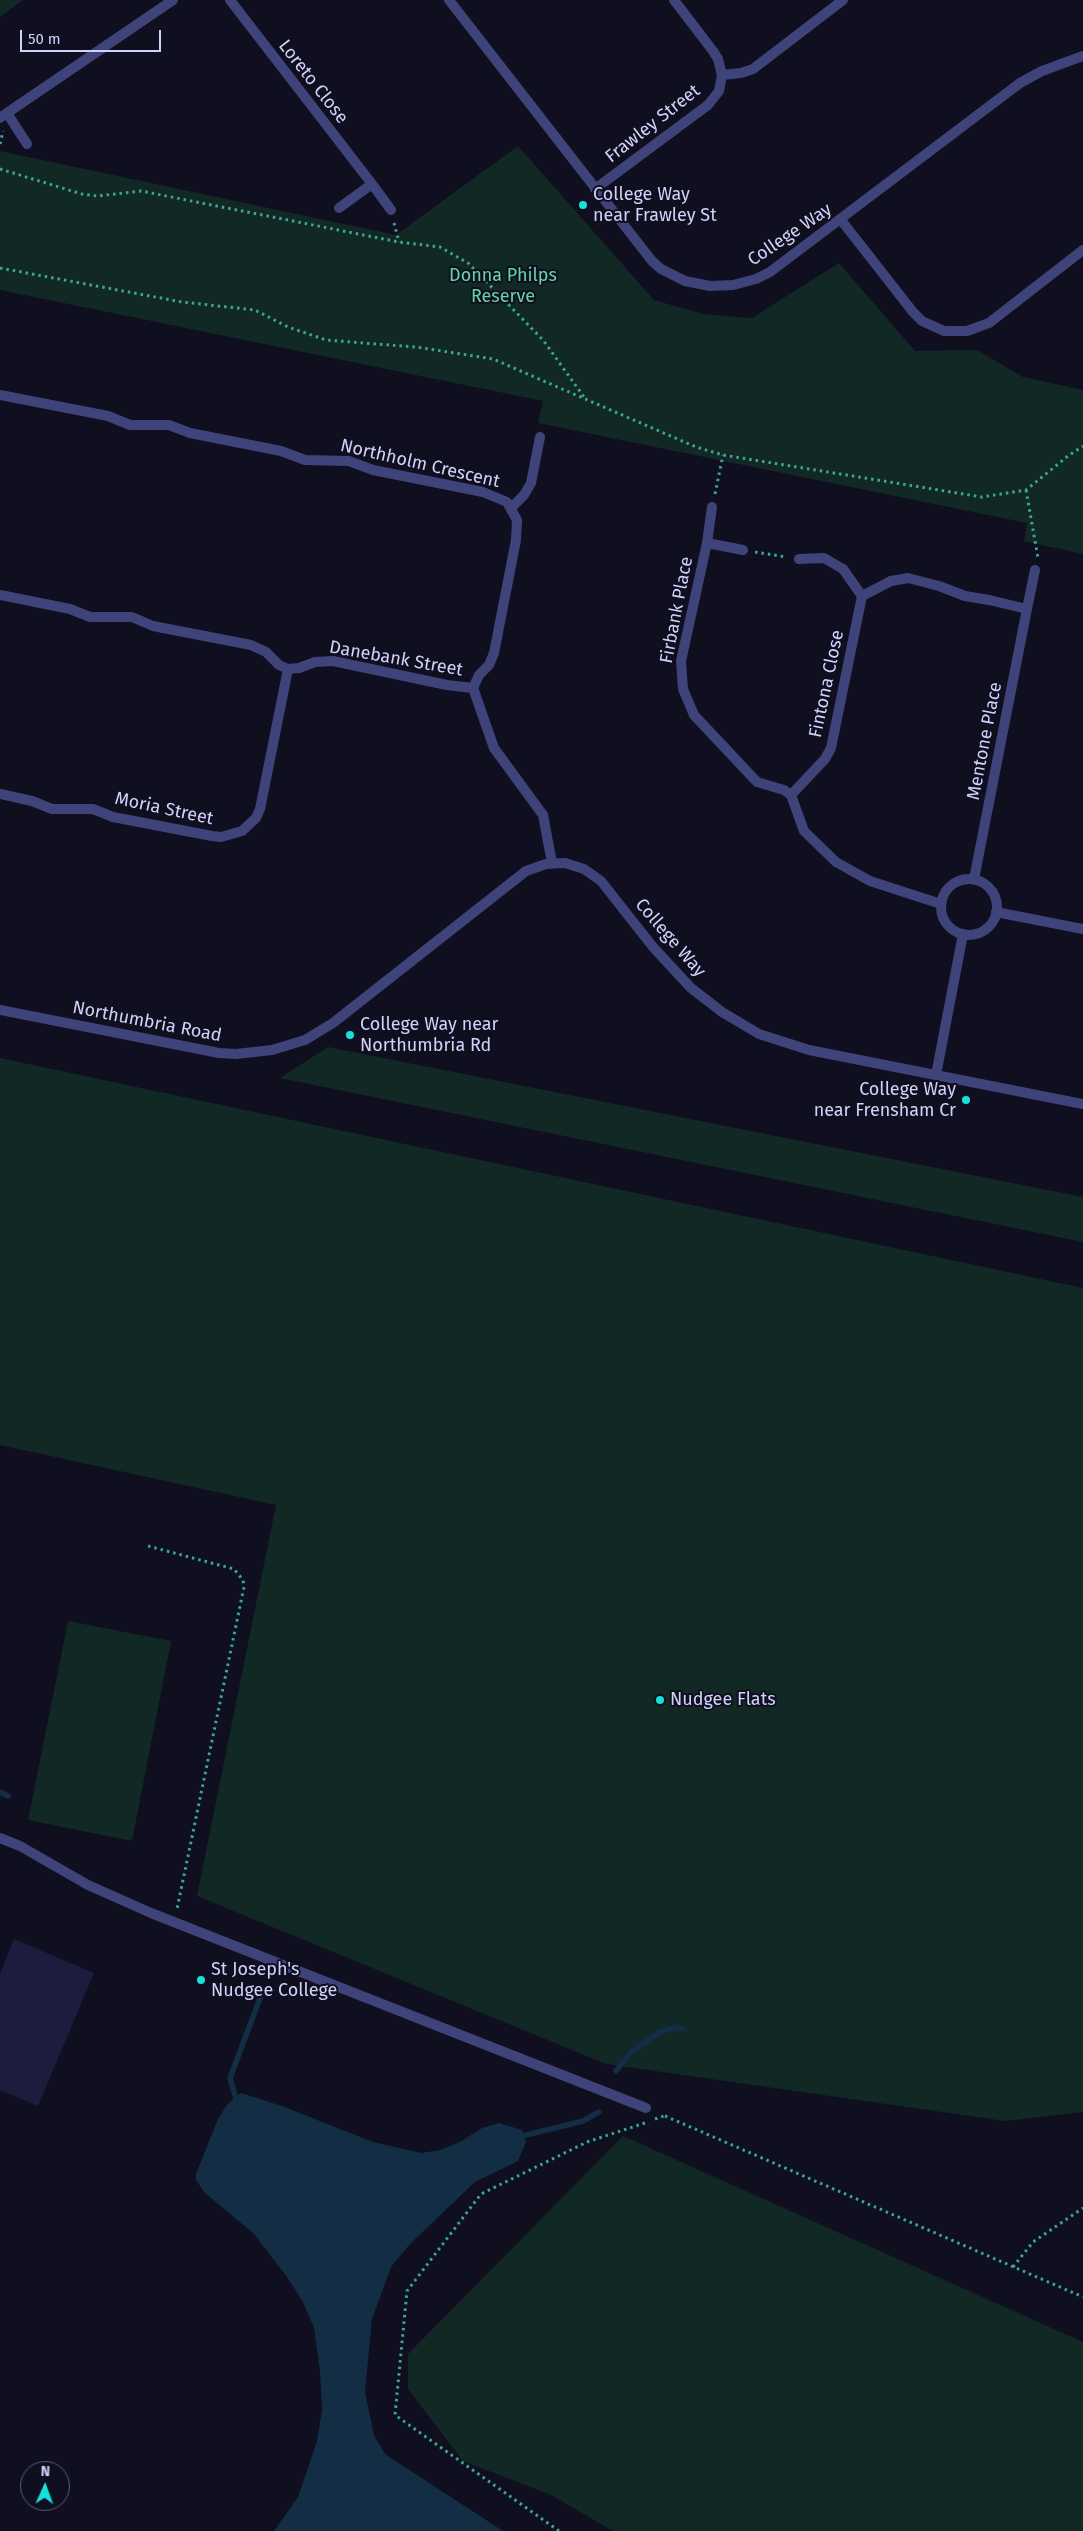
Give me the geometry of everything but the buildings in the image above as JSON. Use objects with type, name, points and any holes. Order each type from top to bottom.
[{"type":"street","points":[[27,144],[3,116],[173,0]]},
{"type":"street","name":"Loreto Close","points":[[230,0],[391,210]]},
{"type":"street","name":"College Way","points":[[449,0],[643,251],[657,265],[685,281],[710,286],[733,285],[756,279],[782,264],[1020,83],[1083,56]]},
{"type":"street","points":[[674,0],[713,51],[718,59],[722,75],[741,73],[753,69],[843,0]]},
{"type":"street","name":"Frawley Street","points":[[595,189],[708,104],[718,91],[722,75]]},
{"type":"street","points":[[339,208],[372,184]]},
{"type":"street","points":[[841,220],[922,322],[944,331],[967,331],[989,323],[1083,250]]},
{"type":"street","name":"Northholm Crescent","points":[[0,395],[108,416],[130,425],[169,425],[190,433],[281,451],[305,460],[349,461],[373,470],[493,495],[512,507],[517,520],[516,540],[494,653],[489,665],[479,675],[473,688]]},
{"type":"street","points":[[512,507],[524,495],[531,483],[540,437]]},
{"type":"street","name":"Firbank Place","points":[[712,507],[707,543],[681,661],[683,689],[694,714],[749,775],[763,785],[778,788],[790,795]]},
{"type":"street","name":"Firbank Place","points":[[707,543],[744,550]]},
{"type":"street","points":[[799,559],[824,558],[843,569],[862,596],[891,581],[908,578],[945,588],[965,596],[1027,609]]},
{"type":"street","name":"Mentone Place","points":[[974,879],[1035,570]]},
{"type":"street","points":[[0,595],[70,609],[90,617],[132,617],[153,626],[251,645],[266,652],[279,664],[288,669]]},
{"type":"street","name":"Fintona Close","points":[[790,795],[825,759],[831,748],[862,596]]},
{"type":"street","name":"Danebank Street","points":[[288,669],[299,668],[315,662],[333,661],[447,685],[473,688]]},
{"type":"street","name":"Moria Street","points":[[0,794],[32,801],[52,810],[93,809],[113,817],[212,836],[222,837],[242,831],[256,818],[260,809],[288,669]]},
{"type":"street","points":[[473,688],[494,748],[543,815],[552,863]]},
{"type":"street","points":[[790,795],[804,831],[836,862],[870,881],[941,904]]},
{"type":"street","name":"College Way","points":[[288,1046],[305,1040],[333,1023],[520,876],[533,868],[552,863],[565,863],[584,869],[601,881],[690,988],[739,1024],[780,1042],[809,1050],[1083,1104]]},
{"type":"street","points":[[974,879],[989,888],[996,903],[996,912],[993,920],[981,932],[963,934],[948,926],[941,912],[941,904],[943,895],[956,881],[974,879]]},
{"type":"street","points":[[996,912],[1083,929]]},
{"type":"street","points":[[936,1075],[963,934]]},
{"type":"street","name":"Northumbria Road","points":[[0,1010],[219,1053],[253,1053],[288,1046]]},
{"type":"street","points":[[0,1838],[20,1846],[88,1885],[172,1921],[646,2108]]},
{"type":"path","points":[[0,169],[82,194],[97,196],[141,191],[399,242],[440,247],[468,263],[543,340],[585,398]]},
{"type":"path","points":[[391,210],[399,242]]},
{"type":"path","points":[[0,268],[182,302],[255,310],[288,327],[326,340],[416,347],[493,359],[696,447],[723,455],[982,496],[1026,490],[1083,446]]},
{"type":"path","points":[[712,507],[723,455]]},
{"type":"path","points":[[1026,490],[1039,554],[1035,570]]},
{"type":"path","points":[[744,550],[799,559]]},
{"type":"path","points":[[148,1546],[234,1569],[243,1580],[244,1587],[181,1897],[172,1921]]},
{"type":"path","points":[[646,2108],[1083,2297]]},
{"type":"path","points":[[559,2531],[395,2415],[407,2291],[481,2194],[587,2142],[664,2116]]},
{"type":"path","points":[[1013,2267],[1034,2242],[1083,2208]]},
{"type":"green space","points":[[0,0],[23,0],[0,17]]},
{"type":"green space","name":"Donna Philps Reserve","points":[[518,146],[654,300],[703,314],[752,318],[839,263],[915,351],[977,350],[1023,377],[1083,390],[1083,554],[1024,541],[1027,523],[538,423],[543,401],[0,290],[0,151],[396,235]]},
{"type":"green space","points":[[328,1047],[1083,1197],[1083,1242],[280,1078]]},
{"type":"green space","name":"Nudgee Flats","points":[[0,1058],[1083,1288],[1083,2112],[1005,2121],[606,2064],[197,1896],[276,1505],[0,1445]]},
{"type":"green space","points":[[68,1621],[171,1641],[132,1841],[28,1820]]},
{"type":"green space","points":[[623,2136],[1083,2342],[1083,2531],[613,2531],[551,2495],[463,2461],[408,2389],[408,2354]]},
{"type":"water","points":[[241,2093],[282,2106],[373,2142],[421,2153],[440,2150],[460,2142],[482,2128],[499,2123],[522,2130],[526,2142],[518,2161],[475,2182],[410,2244],[391,2267],[372,2319],[365,2392],[374,2435],[385,2454],[503,2531],[274,2531],[298,2497],[317,2441],[322,2410],[320,2371],[314,2328],[303,2302],[287,2277],[254,2234],[204,2192],[196,2180],[196,2174],[218,2119],[226,2106]]},
{"type":"waterway","points":[[0,1792],[8,1796]]},
{"type":"waterway","points":[[238,2106],[230,2078],[260,1998],[253,1988]]},
{"type":"waterway","points":[[616,2071],[631,2052],[660,2032],[676,2027],[682,2029]]},
{"type":"waterway","points":[[518,2137],[583,2121],[599,2112]]},
{"type":"place","name":"College Way near Frawley St","points":[[583,205]]},
{"type":"place","name":"College Way near Northumbria Rd","points":[[350,1035]]},
{"type":"place","name":"College Way near Frensham Cr","points":[[966,1100]]},
{"type":"place","name":"Nudgee Flats","points":[[660,1700]]},
{"type":"place","name":"St Joseph's Nudgee College","points":[[201,1980]]}]
